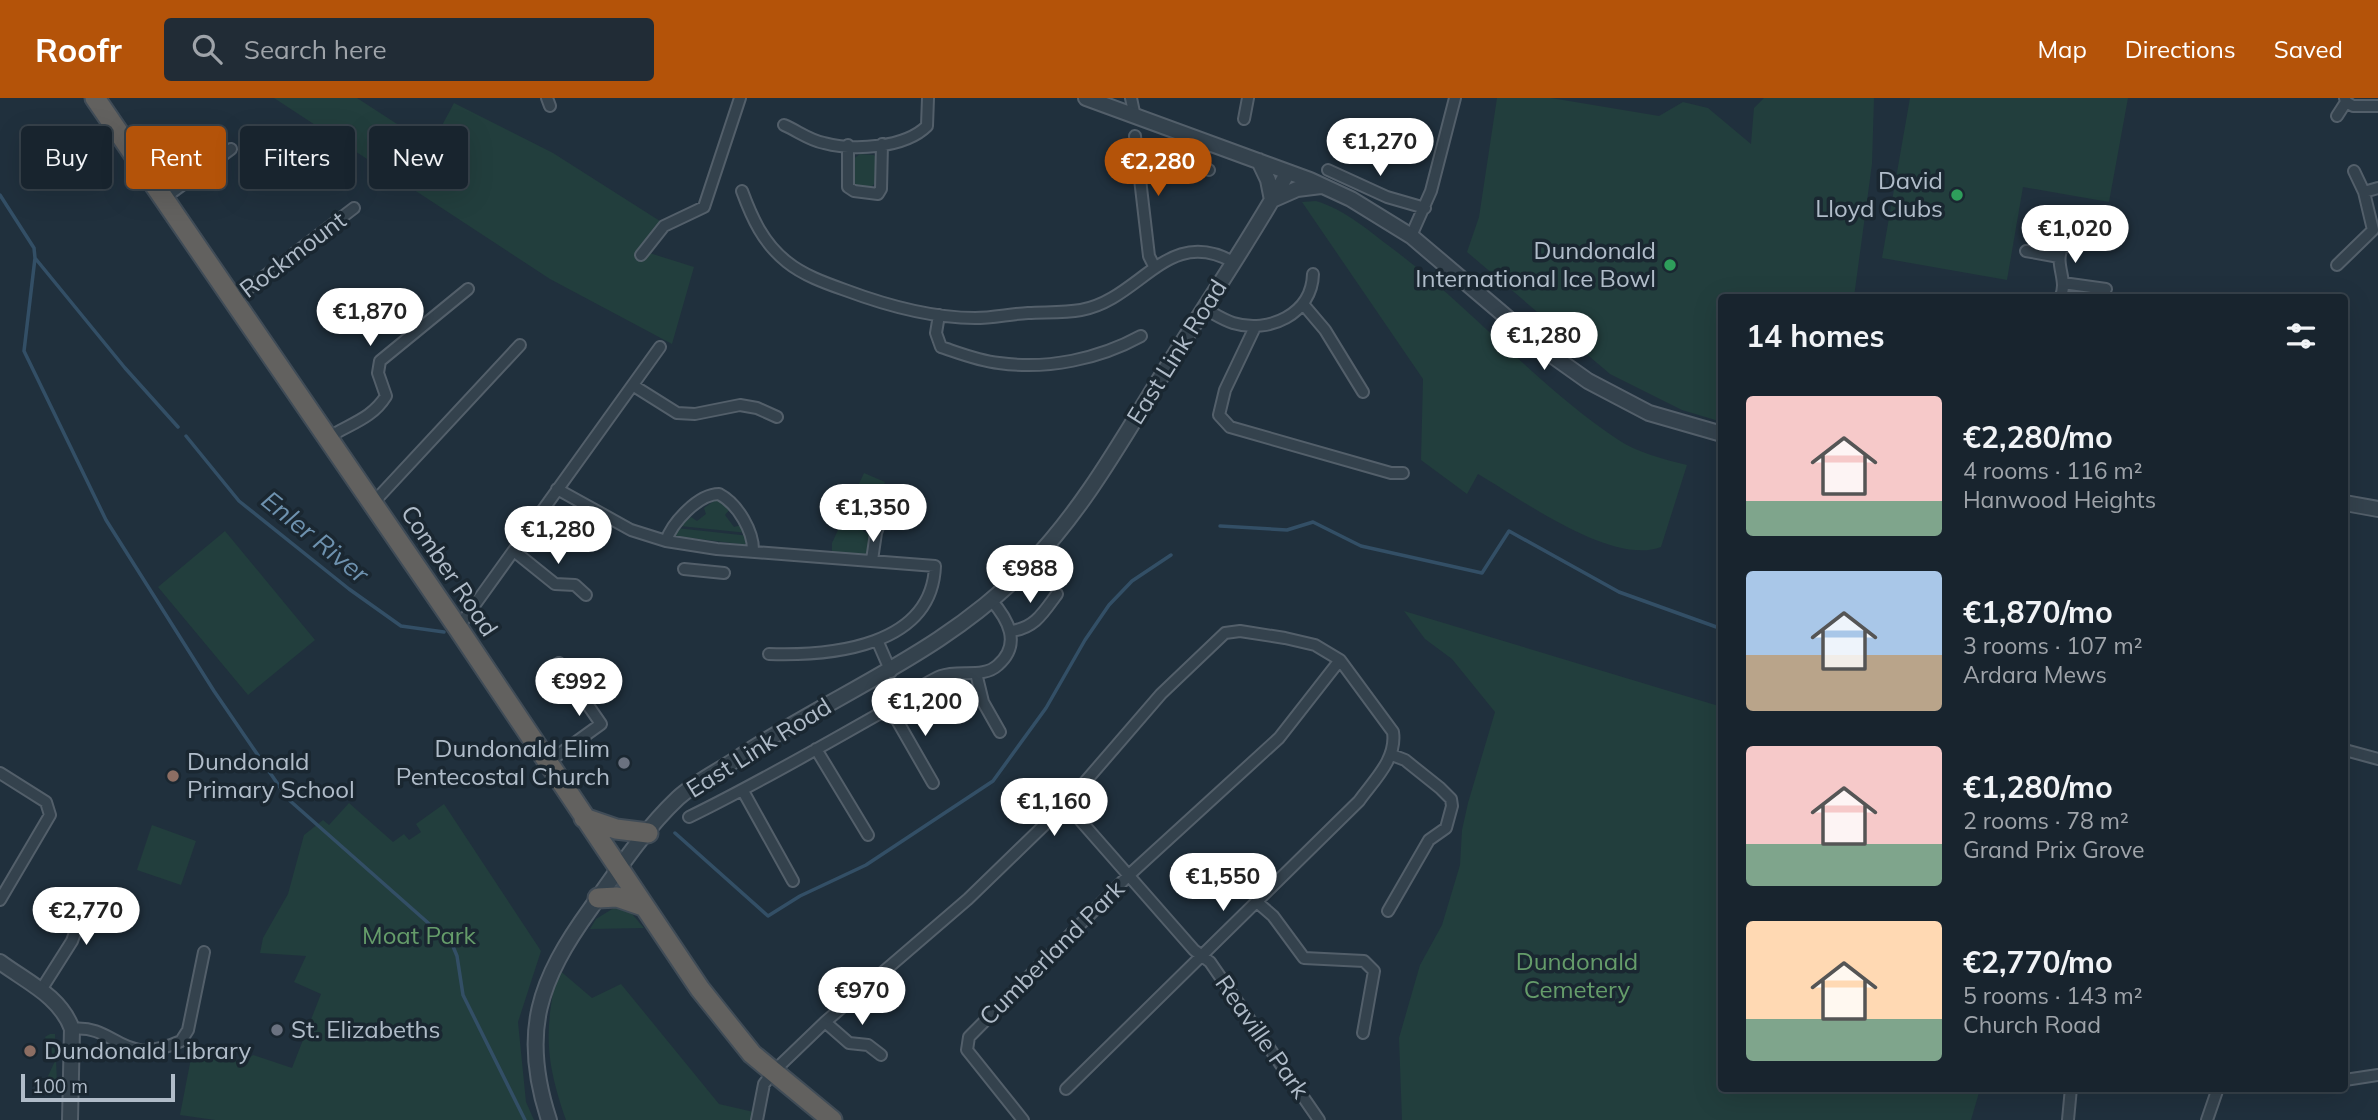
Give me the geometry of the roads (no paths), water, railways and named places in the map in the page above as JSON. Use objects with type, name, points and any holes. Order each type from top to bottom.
[{"type":"highway","name":"Comber Road","points":[[95,98],[326,439],[458,628],[618,870],[730,1029],[773,1072],[832,1120]]},
{"type":"highway","points":[[584,818],[616,829],[648,833]]},
{"type":"highway","points":[[598,898],[622,898],[644,906]]},
{"type":"street","points":[[641,255],[664,226],[704,207],[740,98]]},
{"type":"street","points":[[785,125],[825,144],[882,144],[918,135],[927,126],[928,98]]},
{"type":"street","points":[[1086,98],[1326,186],[1410,236],[1550,354],[1588,381],[1649,413],[1718,432]]},
{"type":"street","points":[[1131,98],[1135,117]]},
{"type":"street","points":[[1244,119],[1248,98]]},
{"type":"street","points":[[1410,236],[1425,208],[1455,98]]},
{"type":"street","points":[[2337,116],[2345,100],[2353,106],[2378,106]]},
{"type":"street","points":[[1135,136],[1149,256],[1155,268]]},
{"type":"street","points":[[848,145],[848,187],[854,191],[878,194],[881,189],[882,144]]},
{"type":"street","points":[[163,199],[231,149]]},
{"type":"street","points":[[1138,155],[1155,152],[1176,154],[1209,170]]},
{"type":"street","points":[[1259,162],[1268,180],[1272,200],[1297,189],[1326,186]]},
{"type":"street","points":[[1328,170],[1387,197],[1425,208]]},
{"type":"street","points":[[2337,265],[2373,230],[2364,192],[2354,171]]},
{"type":"street","name":"East Link Road","points":[[549,1120],[535,1062],[536,1019],[552,967],[618,870],[679,797],[776,732],[891,671],[947,635],[1030,565],[1083,500],[1288,172]]},
{"type":"street","points":[[2364,192],[2378,188]]},
{"type":"street","points":[[742,191],[756,229],[787,262],[820,281],[853,293],[939,315],[976,318],[1083,310],[1122,294],[1162,261],[1204,250],[1233,262]]},
{"type":"street","name":"Rockmount","points":[[232,301],[354,208]]},
{"type":"street","points":[[2061,294],[2063,283],[2059,257],[2069,243],[2083,240],[2110,244]]},
{"type":"street","points":[[2026,251],[2059,257]]},
{"type":"street","points":[[1203,308],[1232,323],[1255,327],[1287,318],[1303,304],[1313,285],[1313,274]]},
{"type":"street","points":[[2063,283],[2106,289]]},
{"type":"street","points":[[326,439],[345,427],[368,419],[386,397],[378,373],[380,361],[468,289]]},
{"type":"street","points":[[1303,304],[1325,330],[1363,392]]},
{"type":"street","points":[[939,315],[936,333],[941,346],[998,363],[1062,362],[1118,348],[1141,336]]},
{"type":"street","points":[[1255,327],[1225,390],[1219,415],[1230,427],[1391,474],[1403,473]]},
{"type":"street","points":[[373,503],[520,345]]},
{"type":"street","points":[[458,628],[660,347]]},
{"type":"street","points":[[634,386],[677,413],[695,414],[740,405],[777,416]]},
{"type":"street","points":[[557,489],[631,530],[666,541],[708,548],[935,566],[931,592],[925,606],[900,627],[877,640],[832,653],[769,654]]},
{"type":"street","points":[[666,541],[671,526],[709,495],[719,494],[729,501],[752,533],[753,552]]},
{"type":"street","points":[[872,560],[876,533],[888,499]]},
{"type":"street","points":[[2348,504],[2375,508]]},
{"type":"street","points":[[707,572],[708,548]]},
{"type":"street","points":[[514,551],[555,584],[575,585],[586,595]]},
{"type":"street","points":[[684,569],[724,573]]},
{"type":"street","points":[[1011,631],[1028,628],[1037,622],[1057,594]]},
{"type":"street","points":[[688,817],[743,791],[890,709],[940,676],[976,673],[997,666],[1007,654],[1011,631],[1004,615],[991,600]]},
{"type":"street","points":[[757,1120],[764,1084],[773,1072],[825,1022],[968,899],[1066,804],[1161,694],[1225,633],[1240,631],[1315,645],[1340,660],[1387,723],[1393,732],[1393,750],[1359,801],[1066,1089]]},
{"type":"street","points":[[877,640],[891,671]]},
{"type":"street","name":"Cumberland Park","points":[[1023,1120],[967,1050],[969,1037],[1129,875],[1279,738],[1340,660]]},
{"type":"street","points":[[547,763],[601,724],[559,663]]},
{"type":"street","points":[[976,673],[984,702],[1000,732]]},
{"type":"street","points":[[890,709],[933,783]]},
{"type":"street","points":[[816,750],[868,835]]},
{"type":"street","points":[[1388,911],[1405,886],[1429,840],[1446,828],[1452,806],[1451,799],[1440,788],[1393,750]]},
{"type":"street","points":[[2348,751],[2378,759]]},
{"type":"street","points":[[0,773],[46,802],[50,815],[0,900]]},
{"type":"street","points":[[743,791],[793,881]]},
{"type":"street","name":"Reaville Park","points":[[1066,804],[1223,981],[1320,1120]]},
{"type":"street","points":[[1258,902],[1273,916],[1304,958],[1364,961],[1371,965],[1374,971],[1363,1033]]},
{"type":"street","points":[[41,990],[72,941],[80,919],[68,911]]},
{"type":"street","points":[[72,1029],[91,1030],[135,1051],[147,1052],[181,1041],[188,1030],[204,952]]},
{"type":"street","points":[[0,962],[41,990],[67,1015],[72,1029],[69,1120]]},
{"type":"street","points":[[825,1022],[849,1043],[868,1045],[881,1055]]},
{"type":"street","points":[[2348,1080],[2378,1075]]},
{"type":"street","points":[[2068,1120],[2071,1092]]},
{"type":"street","points":[[2207,1120],[2214,1092]]},
{"type":"waterway","name":"Enler River","points":[[0,195],[34,248],[35,258],[125,368],[178,427]]},
{"type":"waterway","points":[[35,258],[24,351],[106,520],[214,691],[288,799],[452,944],[457,956],[463,995],[525,1120]]},
{"type":"waterway","name":"Enler River","points":[[186,436],[239,501],[349,589],[401,626],[444,632]]},
{"type":"waterway","points":[[1220,526],[1287,530],[1313,522],[1361,546],[1482,573],[1509,531],[1619,592],[1718,628]]},
{"type":"waterway","points":[[675,833],[768,916],[800,896],[866,865],[993,781],[1046,708],[1085,640],[1109,605],[1132,581],[1171,555]]},
{"type":"place","name":"David Lloyd Clubs","points":[[1957,195]]},
{"type":"place","name":"Dundonald International Ice Bowl","points":[[1670,265]]},
{"type":"place","name":"Dundonald Elim Pentecostal Church","points":[[624,763]]},
{"type":"place","name":"Dundonald Primary School","points":[[173,776]]},
{"type":"place","name":"St. Elizabeths","points":[[277,1030]]},
{"type":"place","name":"Dundonald Library","points":[[30,1051]]},
{"type":"park label","name":"Moat Park","points":[[419,936]]},
{"type":"park label","name":"Dundonald Cemetery","points":[[1577,976]]}]
